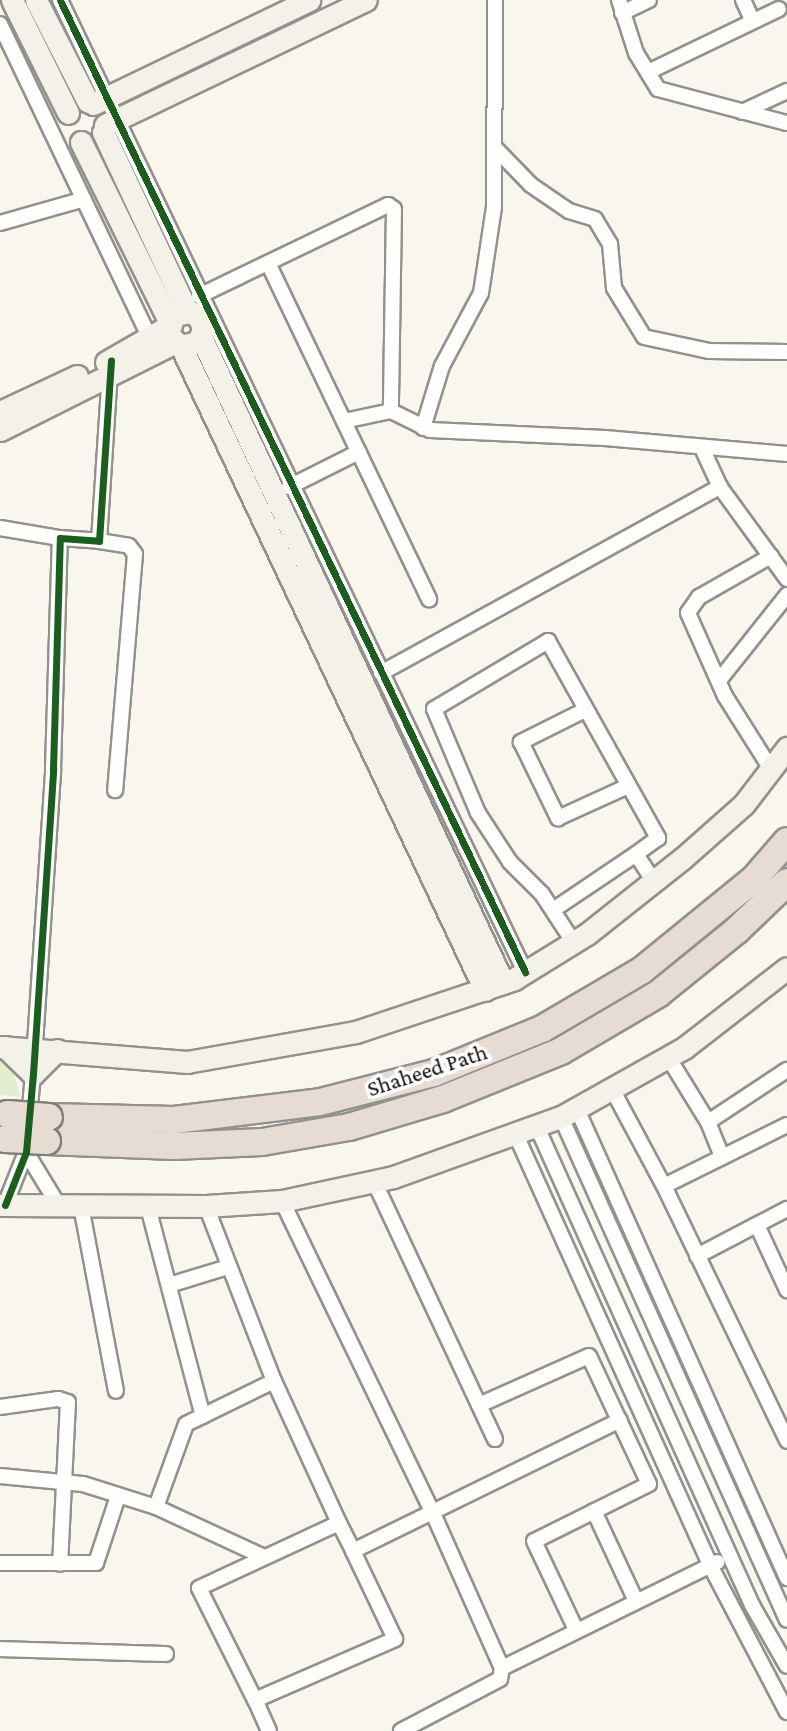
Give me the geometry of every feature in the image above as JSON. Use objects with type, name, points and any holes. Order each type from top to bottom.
[{"type":"highway","name":"Shaheed Path","points":[[19,1131],[174,1120],[320,1102],[434,1073],[542,1029],[641,971],[754,878],[787,841]]},
{"type":"highway","name":"Shaheed Path","points":[[19,1131],[174,1146],[262,1142],[349,1127],[443,1099],[561,1051],[658,994],[737,930],[787,882]]},
{"type":"street","points":[[12,0],[68,113],[66,129],[81,142],[494,986]]},
{"type":"street","points":[[36,0],[103,113],[173,329],[192,345],[201,337]]},
{"type":"street","points":[[60,0],[96,101]]},
{"type":"street","points":[[68,113],[75,105],[96,101],[309,0]]},
{"type":"street","points":[[81,142],[94,140],[108,126],[366,0]]},
{"type":"street","points":[[423,428],[442,366],[481,293],[494,207],[495,0]]},
{"type":"street","points":[[649,0],[620,6],[648,72],[659,89],[787,123]]},
{"type":"street","points":[[743,0],[753,21]]},
{"type":"street","points":[[648,72],[779,9]]},
{"type":"street","points":[[0,24],[84,199],[173,329],[289,487],[525,972]]},
{"type":"street","points":[[742,112],[787,91]]},
{"type":"street","points":[[496,149],[531,185],[569,211],[594,219],[611,244],[614,288],[644,337],[709,351],[787,352]]},
{"type":"street","points":[[0,223],[84,199]]},
{"type":"street","points":[[0,430],[173,329],[268,263],[388,205],[394,209],[391,411]]},
{"type":"street","points":[[268,263],[429,599]]},
{"type":"street","points":[[173,329],[200,319],[201,337],[494,986]]},
{"type":"street","points":[[0,412],[110,368]]},
{"type":"street","points":[[99,541],[110,368]]},
{"type":"street","points":[[344,421],[391,411],[423,428],[605,438],[787,454]]},
{"type":"street","points":[[702,448],[720,487],[787,579]]},
{"type":"street","points":[[289,487],[359,452]]},
{"type":"street","points":[[381,673],[720,487]]},
{"type":"street","points":[[0,527],[60,538],[129,546],[135,554],[114,790]]},
{"type":"street","points":[[33,1081],[13,1049],[53,769],[60,538]]},
{"type":"street","points":[[771,556],[699,597],[689,608],[694,629],[721,678],[725,696],[771,769]]},
{"type":"street","points":[[721,678],[787,595]]},
{"type":"street","points":[[553,910],[658,838],[626,787],[548,641],[434,709],[478,813],[510,862],[553,910],[574,943]]},
{"type":"street","points":[[585,710],[521,742],[558,818],[626,787]]},
{"type":"street","points":[[13,1049],[57,1050],[187,1062],[356,1032],[494,986],[525,972],[574,943],[654,882],[744,804],[787,748]]},
{"type":"street","points":[[636,854],[654,882]]},
{"type":"street","points":[[57,1050],[33,1081],[3,1205],[148,1207],[282,1201],[374,1181],[516,1135],[569,1113],[668,1057],[787,968]]},
{"type":"street","points":[[668,1057],[708,1122],[722,1157]]},
{"type":"street","points":[[708,1122],[787,1070]]},
{"type":"street","points":[[611,1089],[664,1186],[785,1433]]},
{"type":"street","points":[[569,1113],[787,1578]]},
{"type":"street","points":[[569,1113],[787,1620]]},
{"type":"street","points":[[664,1186],[787,1125]]},
{"type":"street","points":[[537,1127],[730,1555],[787,1666]]},
{"type":"street","points":[[19,1131],[59,1206]]},
{"type":"street","points":[[516,1135],[710,1565],[787,1712]]},
{"type":"street","points":[[374,1181],[495,1439]]},
{"type":"street","points":[[282,1201],[432,1511],[502,1668],[500,1679],[401,1731]]},
{"type":"street","points":[[81,1206],[116,1391]]},
{"type":"street","points":[[205,1206],[274,1381],[395,1639],[255,1700]]},
{"type":"street","points":[[148,1207],[204,1416]]},
{"type":"street","points":[[697,1255],[787,1209]]},
{"type":"street","points":[[757,1225],[787,1290]]},
{"type":"street","points":[[169,1285],[228,1267]]},
{"type":"street","points":[[479,1405],[589,1356],[649,1484],[534,1541],[576,1630]]},
{"type":"street","points":[[156,1507],[186,1424],[274,1381]]},
{"type":"street","points":[[0,1407],[58,1399],[68,1402],[61,1481],[60,1564]]},
{"type":"street","points":[[353,1550],[620,1420]]},
{"type":"street","points":[[0,1476],[61,1481],[156,1507],[262,1556]]},
{"type":"street","points":[[0,1563],[96,1563],[100,1558],[118,1496]]},
{"type":"street","points":[[594,1511],[636,1601]]},
{"type":"street","points":[[269,1731],[199,1588],[262,1556],[339,1523]]},
{"type":"street","points":[[502,1668],[730,1555]]},
{"type":"street","points":[[0,1649],[166,1654]]},
{"type":"green space","points":[[0,1056],[12,1068],[21,1097],[0,1095]]},
{"type":"cycle path","points":[[60,0],[525,972]]},
{"type":"cycle path","points":[[5,1205],[26,1152],[33,1074],[53,769],[60,538],[99,541],[111,360]]}]
